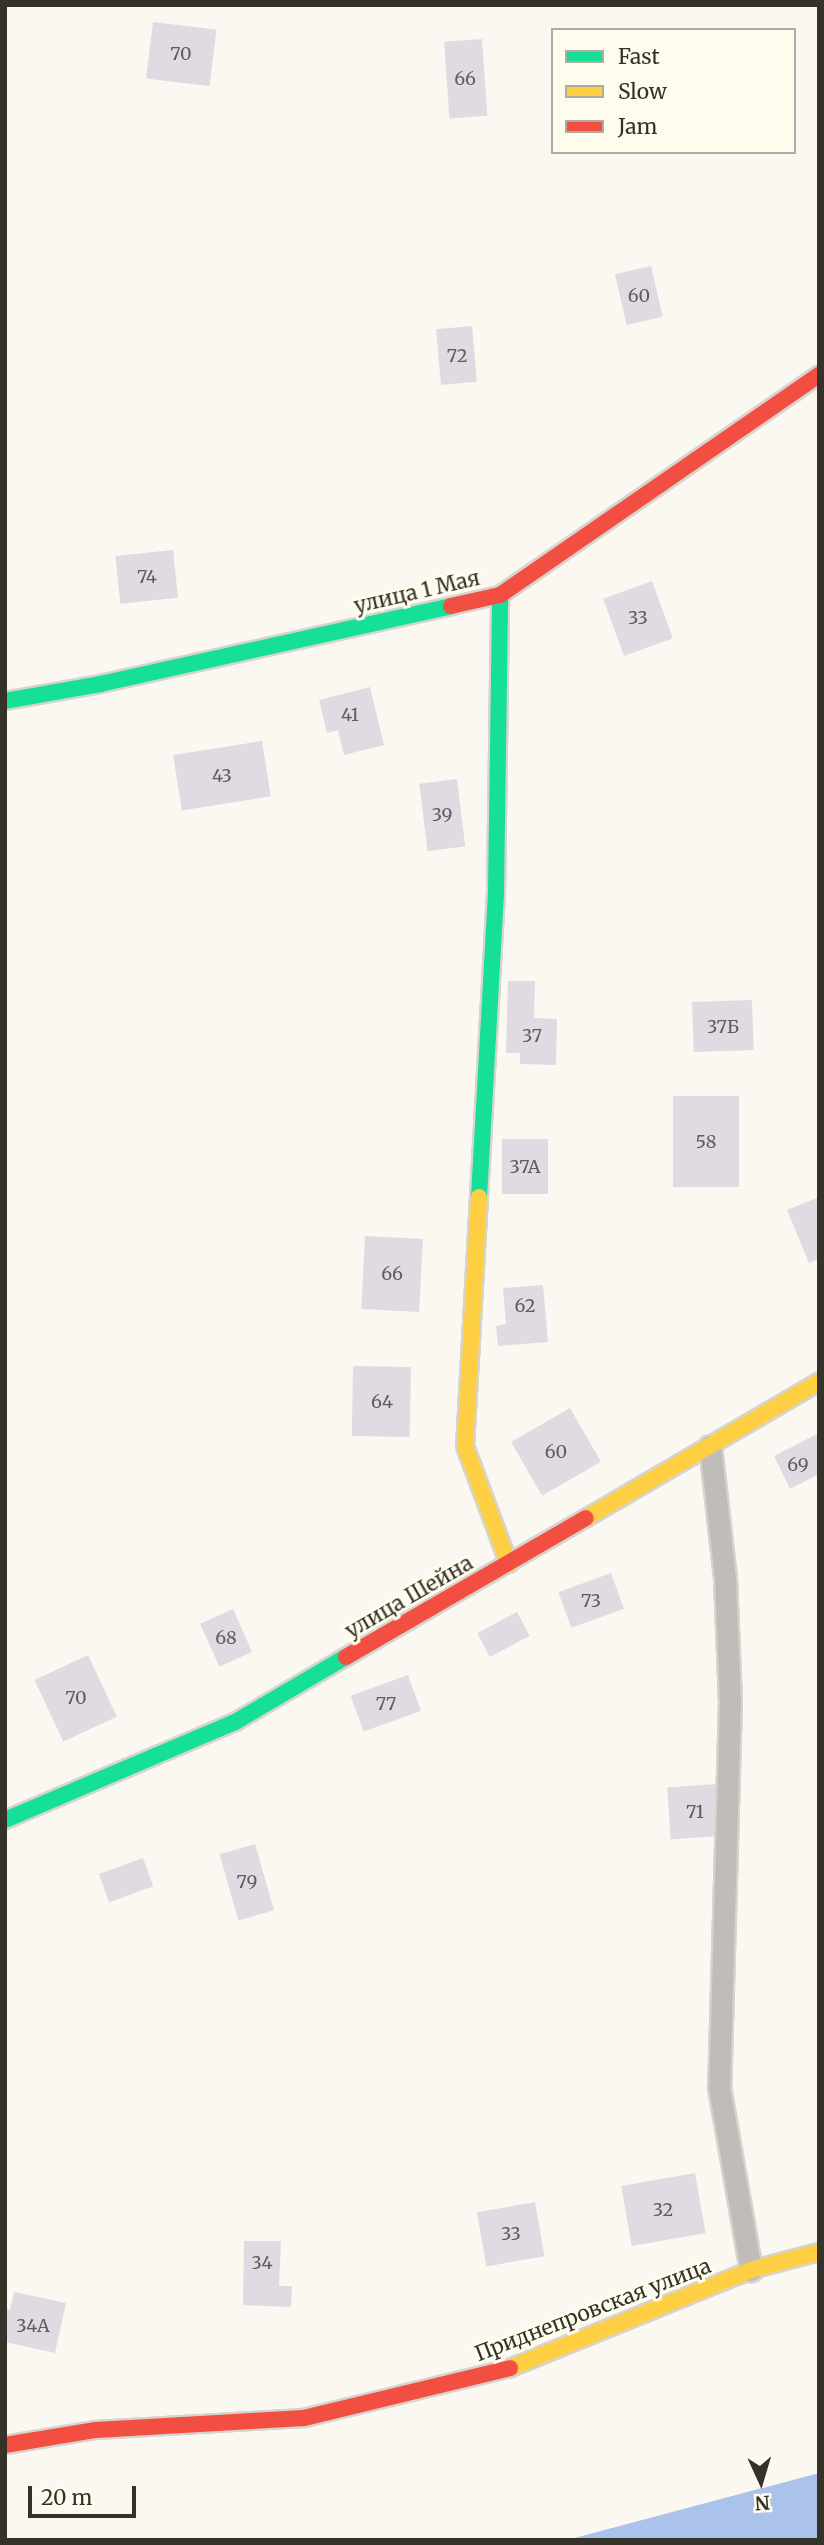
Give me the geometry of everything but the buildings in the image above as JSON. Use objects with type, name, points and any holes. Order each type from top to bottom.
[{"type":"street","name":"улица 1 Мая","points":[[5,701],[100,684],[500,595],[819,375]]},
{"type":"street","points":[[500,595],[496,892],[465,1446],[509,1564]]},
{"type":"street","name":"улица Шейна","points":[[5,1820],[235,1722],[819,1382]]},
{"type":"street","name":"Приднепровская улица","points":[[5,2445],[96,2430],[304,2418],[498,2373],[751,2270],[819,2252]]},
{"type":"lane","points":[[710,1446],[725,1578],[730,1701],[719,2087],[751,2270]]},
{"type":"water","points":[[819,2473],[819,2540],[567,2540]]},
{"type":"traffic: fast","points":[[479,1197],[496,892],[500,595]]},
{"type":"traffic: fast","points":[[5,701],[100,684],[451,606]]},
{"type":"traffic: fast","points":[[5,1820],[235,1722],[346,1657]]},
{"type":"traffic: slow","points":[[479,1197],[465,1446],[509,1564]]},
{"type":"traffic: slow","points":[[586,1518],[819,1382]]},
{"type":"traffic: slow","points":[[510,2368],[751,2270],[819,2252]]},
{"type":"traffic: jam","points":[[451,606],[500,595],[819,375]]},
{"type":"traffic: jam","points":[[346,1657],[586,1518]]},
{"type":"traffic: jam","points":[[5,2445],[96,2430],[304,2418],[510,2368]]}]
